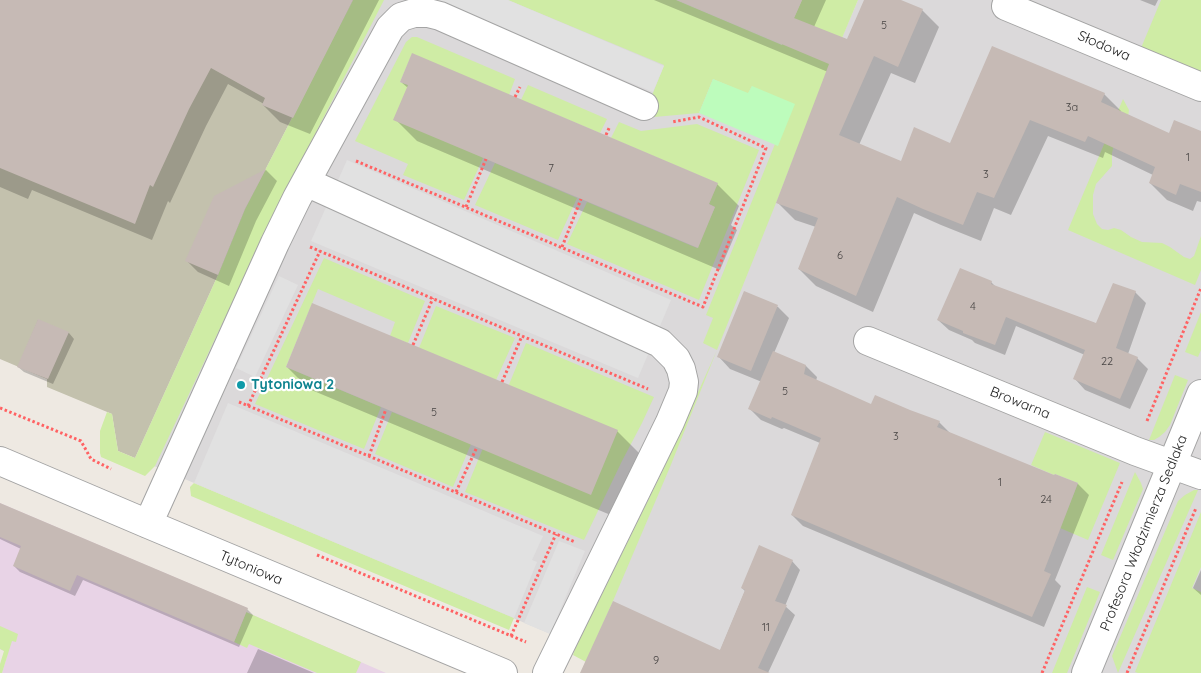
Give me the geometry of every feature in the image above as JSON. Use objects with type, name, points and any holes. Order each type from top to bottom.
[{"type":"street","name":"Słodowa","points":[[1006,6],[1201,87]]},
{"type":"street","points":[[148,524],[280,234],[314,186],[390,28],[401,17],[414,13],[428,13],[440,16],[644,106]]},
{"type":"street","points":[[314,186],[660,343],[676,359],[684,382],[683,391],[670,422],[552,664]]},
{"type":"street","name":"Browarna","points":[[868,341],[1126,447],[1201,475]]},
{"type":"street","name":"Profesora Włodzimierza Sedlaka","points":[[1086,673],[1201,394]]},
{"type":"street","name":"Tytoniowa","points":[[0,461],[503,673]]},
{"type":"path","points":[[314,186],[340,154],[703,307],[766,148],[700,117],[671,123]]},
{"type":"path","points":[[466,207],[486,159]]},
{"type":"path","points":[[562,247],[581,199]]},
{"type":"path","points":[[280,234],[654,391]]},
{"type":"path","points":[[248,406],[320,251]]},
{"type":"path","points":[[413,346],[433,298]]},
{"type":"path","points":[[502,382],[522,336]]},
{"type":"path","points":[[232,399],[579,544]]},
{"type":"path","points":[[0,408],[81,441],[91,459],[117,472]]},
{"type":"path","points":[[369,456],[386,409]]},
{"type":"path","points":[[456,492],[477,447]]},
{"type":"path","points":[[1127,673],[1197,506]]},
{"type":"path","points":[[511,636],[556,534]]},
{"type":"path","points":[[310,553],[511,636],[552,664]]},
{"type":"shaded area","points":[[0,0],[353,0],[245,209],[218,275],[135,458],[118,451],[112,414],[47,387],[47,379],[0,359]]},
{"type":"shaded area","points":[[353,0],[604,0],[816,98],[858,0],[1201,0],[1201,673],[586,673],[591,651],[135,458],[218,275],[245,209]]},
{"type":"shaded area","points":[[432,0],[508,0],[664,66],[653,92]]},
{"type":"shaded area","points":[[347,160],[671,300],[638,378],[311,241]]},
{"type":"shaded area","points":[[279,276],[298,285],[255,377],[236,368]]},
{"type":"shaded area","points":[[228,403],[543,536],[532,560],[537,562],[514,618],[194,483]]},
{"type":"shaded area","points":[[0,503],[247,608],[246,612],[386,673],[2,673],[8,653],[0,649]]},
{"type":"shaded area","points":[[559,541],[585,551],[550,634],[524,623]]},
{"type":"green space","points":[[353,0],[384,0],[274,214],[155,466],[145,476],[101,457],[100,431],[107,412],[112,414],[118,451],[135,458],[218,275],[245,209]]},
{"type":"green space","points":[[508,0],[676,0],[782,45],[802,0],[858,0],[717,350],[703,343],[713,318],[706,315],[775,144],[778,146],[752,86],[748,94],[713,79],[699,113],[643,118],[664,65]]},
{"type":"green space","points":[[1161,0],[1201,0],[1201,72],[1141,48]]},
{"type":"green space","points":[[412,37],[417,37],[515,79],[509,95],[412,54],[400,82],[408,85],[483,158],[464,200],[403,175],[408,164],[355,141],[406,42]]},
{"type":"green space","points":[[713,79],[748,93],[752,86],[795,104],[778,146],[699,113]]},
{"type":"green space","points":[[528,85],[607,119],[600,133],[521,100]]},
{"type":"green space","points":[[1123,99],[1129,110],[1128,117],[1114,145],[1112,166],[1096,184],[1093,195],[1093,214],[1097,224],[1102,229],[1114,228],[1142,242],[1162,243],[1190,259],[1194,256],[1201,236],[1201,270],[1195,285],[1068,230]]},
{"type":"green space","points":[[619,122],[641,131],[697,124],[759,150],[699,300],[567,244],[587,202],[697,248],[715,207],[709,204],[717,183],[611,138]]},
{"type":"green space","points":[[495,163],[577,198],[558,240],[475,205]]},
{"type":"green space","points":[[324,258],[425,301],[408,343],[390,336],[395,322],[318,289],[286,367],[381,407],[364,449],[255,404]]},
{"type":"green space","points":[[436,306],[515,338],[496,380],[419,348]]},
{"type":"green space","points":[[1201,312],[1201,350],[1198,357],[1185,352]]},
{"type":"green space","points":[[526,343],[654,397],[584,540],[465,492]]},
{"type":"green space","points":[[717,350],[670,467],[586,662],[573,655],[575,649],[663,470]]},
{"type":"green space","points":[[1175,375],[1188,380],[1170,425],[1159,437],[1149,440]]},
{"type":"green space","points":[[392,412],[471,444],[453,487],[375,454]]},
{"type":"green space","points":[[1045,432],[1120,463],[1088,540],[1060,528],[1078,483],[1031,465]]},
{"type":"green space","points":[[1135,472],[1143,489],[1113,560],[1101,555]]},
{"type":"green space","points":[[194,483],[514,618],[509,630],[191,496],[190,487]]},
{"type":"green space","points":[[1194,490],[1198,490],[1118,673],[1112,656],[1178,501]]},
{"type":"green space","points":[[1201,512],[1201,567],[1192,588],[1201,592],[1201,673],[1135,672]]},
{"type":"green space","points":[[1087,587],[1100,592],[1067,673],[1052,673]]},
{"type":"green space","points":[[246,612],[361,662],[356,673],[317,673],[249,644],[247,648],[234,642]]},
{"type":"green space","points":[[0,626],[18,634],[16,642],[12,641],[2,673],[0,673],[0,664],[4,651],[0,649]]},
{"type":"building","points":[[0,0],[353,0],[293,118],[262,105],[265,98],[211,68],[189,109],[153,187],[150,185],[135,224],[0,168]]},
{"type":"building","points":[[677,0],[802,0],[794,18],[847,39],[864,0],[901,0],[923,9],[898,67],[874,56],[839,135],[901,161],[914,127],[950,143],[992,46],[1105,93],[1101,102],[1169,133],[1174,120],[1201,131],[1201,192],[1180,184],[1176,195],[1149,183],[1155,167],[1088,136],[1085,142],[1030,120],[994,198],[977,192],[963,225],[897,197],[856,296],[798,269],[818,218],[776,203],[829,64]]},
{"type":"building","points":[[412,53],[718,183],[709,204],[715,207],[698,248],[393,120],[408,85],[400,82]]},
{"type":"building","points":[[266,169],[245,209],[218,275],[185,261],[214,196]]},
{"type":"building","points":[[960,268],[992,281],[991,284],[1096,323],[1113,283],[1136,291],[1116,348],[1138,357],[1120,399],[1073,379],[1085,350],[1006,317],[995,345],[963,333],[963,331],[937,320]]},
{"type":"building","points":[[744,291],[778,305],[751,371],[717,357]]},
{"type":"building","points":[[312,303],[618,430],[591,495],[286,367]]},
{"type":"building","points":[[38,319],[69,332],[48,379],[17,367]]},
{"type":"building","points":[[773,351],[806,365],[804,374],[871,404],[875,395],[940,421],[937,427],[1078,483],[1044,571],[1051,574],[1032,617],[791,515],[821,438],[748,409]]},
{"type":"building","points":[[0,503],[248,608],[234,642],[77,575],[70,591],[13,566],[21,546],[0,537]]},
{"type":"building","points":[[759,545],[793,560],[775,601],[787,605],[758,668],[770,673],[580,673],[613,601],[720,650],[745,590],[741,588]]},
{"type":"place","name":"Tytoniowa 2","points":[[241,385]]}]
